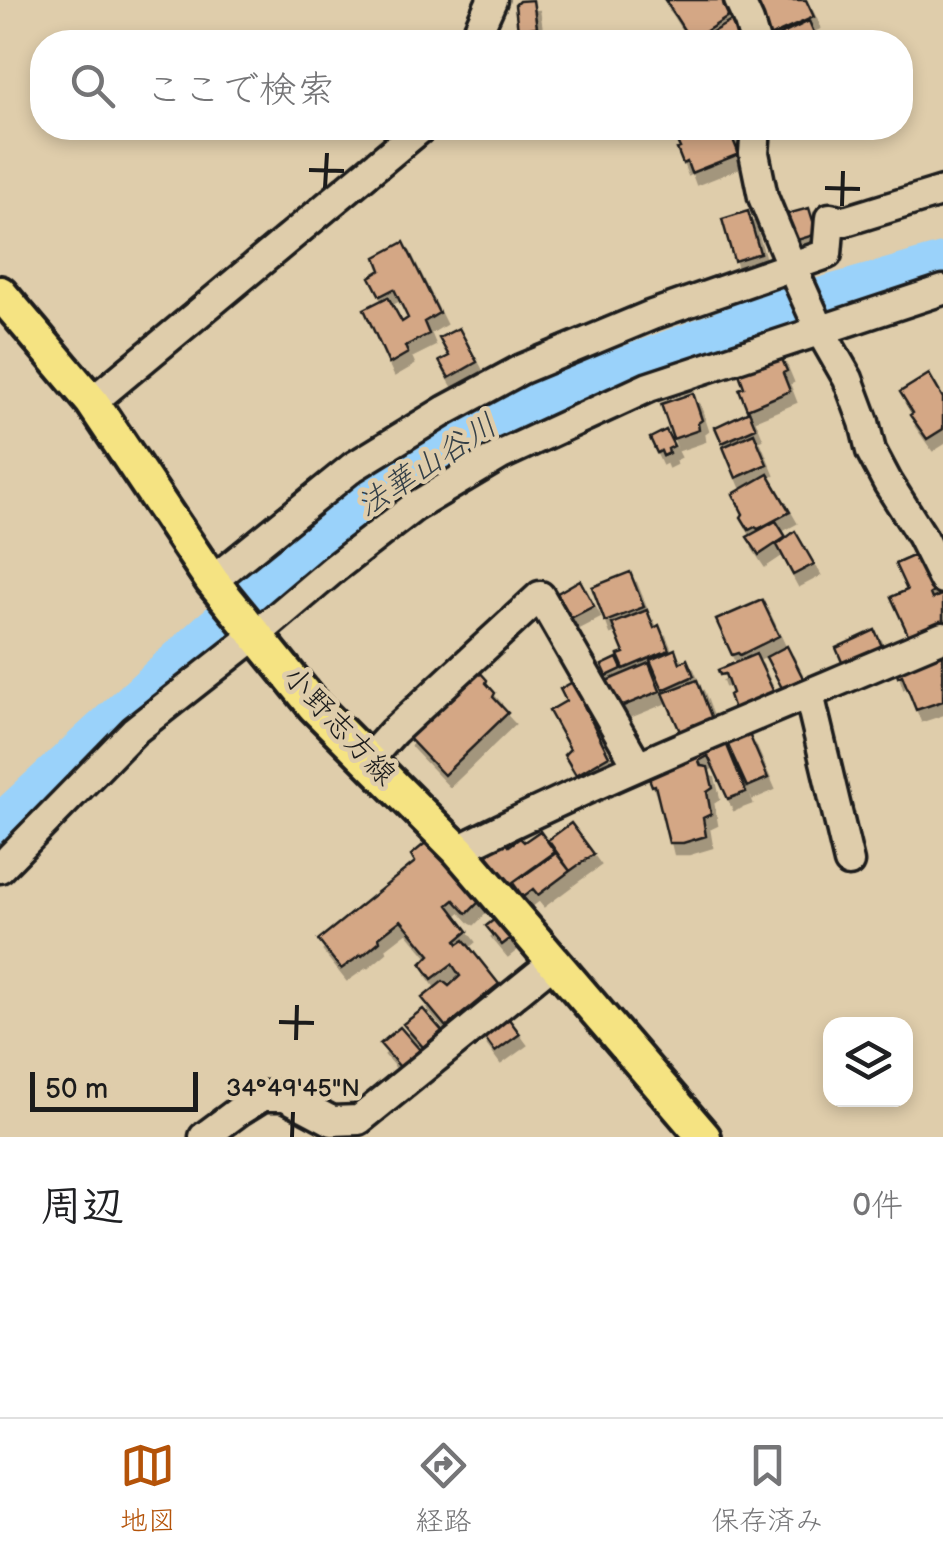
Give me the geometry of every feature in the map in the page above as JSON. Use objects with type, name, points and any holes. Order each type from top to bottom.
[{"type":"main road","name":"小野志方線","points":[[0,293],[92,402],[212,581],[314,706],[458,850],[704,1137]]},
{"type":"street","points":[[478,30],[492,0]]},
{"type":"street","points":[[739,0],[751,30]]},
{"type":"street","points":[[92,402],[408,140]]},
{"type":"street","points":[[755,140],[763,197],[791,266],[848,379],[871,451],[943,579]]},
{"type":"street","points":[[212,581],[353,468],[446,410],[522,369],[652,315],[827,254],[830,218],[844,221],[943,191]]},
{"type":"street","points":[[0,868],[134,731],[414,507],[502,455],[649,387],[943,290]]},
{"type":"street","points":[[368,760],[393,732],[540,596],[638,766]]},
{"type":"street","points":[[458,850],[638,766],[943,637]]},
{"type":"street","points":[[809,694],[848,862]]},
{"type":"street","points":[[204,1137],[263,1096],[285,1096],[332,1121],[359,1120],[555,961]]},
{"type":"building","points":[[533,0],[537,27],[518,30],[515,5]]},
{"type":"building","points":[[665,0],[731,0],[737,11],[708,30],[684,30]]},
{"type":"building","points":[[806,0],[814,17],[785,30],[764,30],[753,2]]},
{"type":"building","points":[[740,16],[746,30],[716,30]]},
{"type":"building","points":[[809,21],[813,30],[790,30]]},
{"type":"building","points":[[676,140],[733,140],[739,154],[691,173],[687,162],[683,164],[677,149],[680,148]]},
{"type":"building","points":[[809,208],[817,234],[791,242],[783,215]]},
{"type":"building","points":[[748,211],[760,253],[734,261],[722,219]]},
{"type":"building","points":[[404,242],[439,313],[424,322],[429,334],[405,346],[408,353],[389,364],[364,309],[388,297],[402,322],[408,318],[394,289],[380,296],[370,277],[381,270],[376,257]]},
{"type":"building","points":[[459,328],[477,362],[449,378],[439,361],[449,356],[439,338]]},
{"type":"building","points":[[780,354],[790,391],[747,409],[739,389],[744,387],[738,371]]},
{"type":"building","points":[[929,374],[943,398],[943,429],[927,439],[900,392]]},
{"type":"building","points":[[693,393],[702,420],[699,430],[673,439],[661,404]]},
{"type":"building","points":[[749,411],[756,428],[722,443],[715,427]]},
{"type":"building","points":[[666,430],[674,446],[663,456],[661,451],[657,453],[650,438]]},
{"type":"building","points":[[754,433],[767,464],[736,478],[723,447]]},
{"type":"building","points":[[768,474],[790,512],[749,530],[733,494]]},
{"type":"building","points":[[776,521],[786,537],[759,555],[747,537]]},
{"type":"building","points":[[795,531],[814,564],[793,575],[777,545]]},
{"type":"building","points":[[922,552],[939,589],[930,594],[932,599],[943,594],[943,629],[912,643],[891,597],[907,590],[895,564]]},
{"type":"building","points":[[630,572],[644,607],[605,622],[592,587]]},
{"type":"building","points":[[580,580],[594,606],[567,620],[554,595]]},
{"type":"building","points":[[762,600],[779,636],[732,655],[716,620]]},
{"type":"building","points":[[647,610],[654,628],[659,625],[669,650],[624,669],[618,655],[624,653],[612,624]]},
{"type":"building","points":[[875,630],[884,651],[845,669],[836,648]]},
{"type":"building","points":[[943,643],[943,701],[916,710],[894,665]]},
{"type":"building","points":[[787,646],[805,682],[792,694],[787,686],[782,688],[766,657]]},
{"type":"building","points":[[675,649],[680,663],[687,659],[694,676],[663,690],[650,660]]},
{"type":"building","points":[[756,654],[779,703],[735,712],[725,674],[720,675],[718,670]]},
{"type":"building","points":[[617,658],[622,669],[607,676],[602,665]]},
{"type":"building","points":[[649,663],[660,691],[616,709],[604,682]]},
{"type":"building","points":[[478,670],[495,693],[493,697],[508,713],[444,775],[406,735]]},
{"type":"building","points":[[697,680],[714,724],[682,736],[663,693]]},
{"type":"building","points":[[573,682],[609,756],[576,775],[564,755],[570,749],[549,711],[566,701],[560,689]]},
{"type":"building","points":[[749,734],[768,778],[747,787],[727,743]]},
{"type":"building","points":[[724,738],[746,792],[728,799],[708,756],[699,761],[701,766],[708,767],[713,788],[707,792],[711,814],[703,818],[706,836],[669,843],[655,785],[652,786],[645,768]]},
{"type":"building","points":[[571,823],[594,854],[570,871],[548,840]]},
{"type":"building","points":[[540,831],[555,852],[509,885],[487,855],[505,841],[509,846],[520,838],[524,842]]},
{"type":"building","points":[[433,841],[480,901],[468,913],[454,900],[448,905],[468,931],[456,941],[458,944],[464,940],[499,984],[446,1027],[422,998],[443,981],[449,986],[460,976],[452,964],[432,979],[421,964],[430,955],[401,920],[362,956],[341,969],[318,940],[415,862],[411,855]]},
{"type":"building","points":[[556,853],[570,871],[538,895],[533,889],[523,897],[513,883]]},
{"type":"building","points":[[495,919],[511,938],[502,945],[486,926]]},
{"type":"building","points":[[423,1009],[442,1031],[423,1047],[403,1024]]},
{"type":"building","points":[[506,1015],[520,1034],[495,1052],[482,1034]]},
{"type":"building","points":[[400,1027],[420,1050],[400,1067],[380,1044]]},
{"type":"waterway","name":"法華山谷川","points":[[0,824],[210,631],[360,506],[521,406],[774,311],[943,263]]}]
